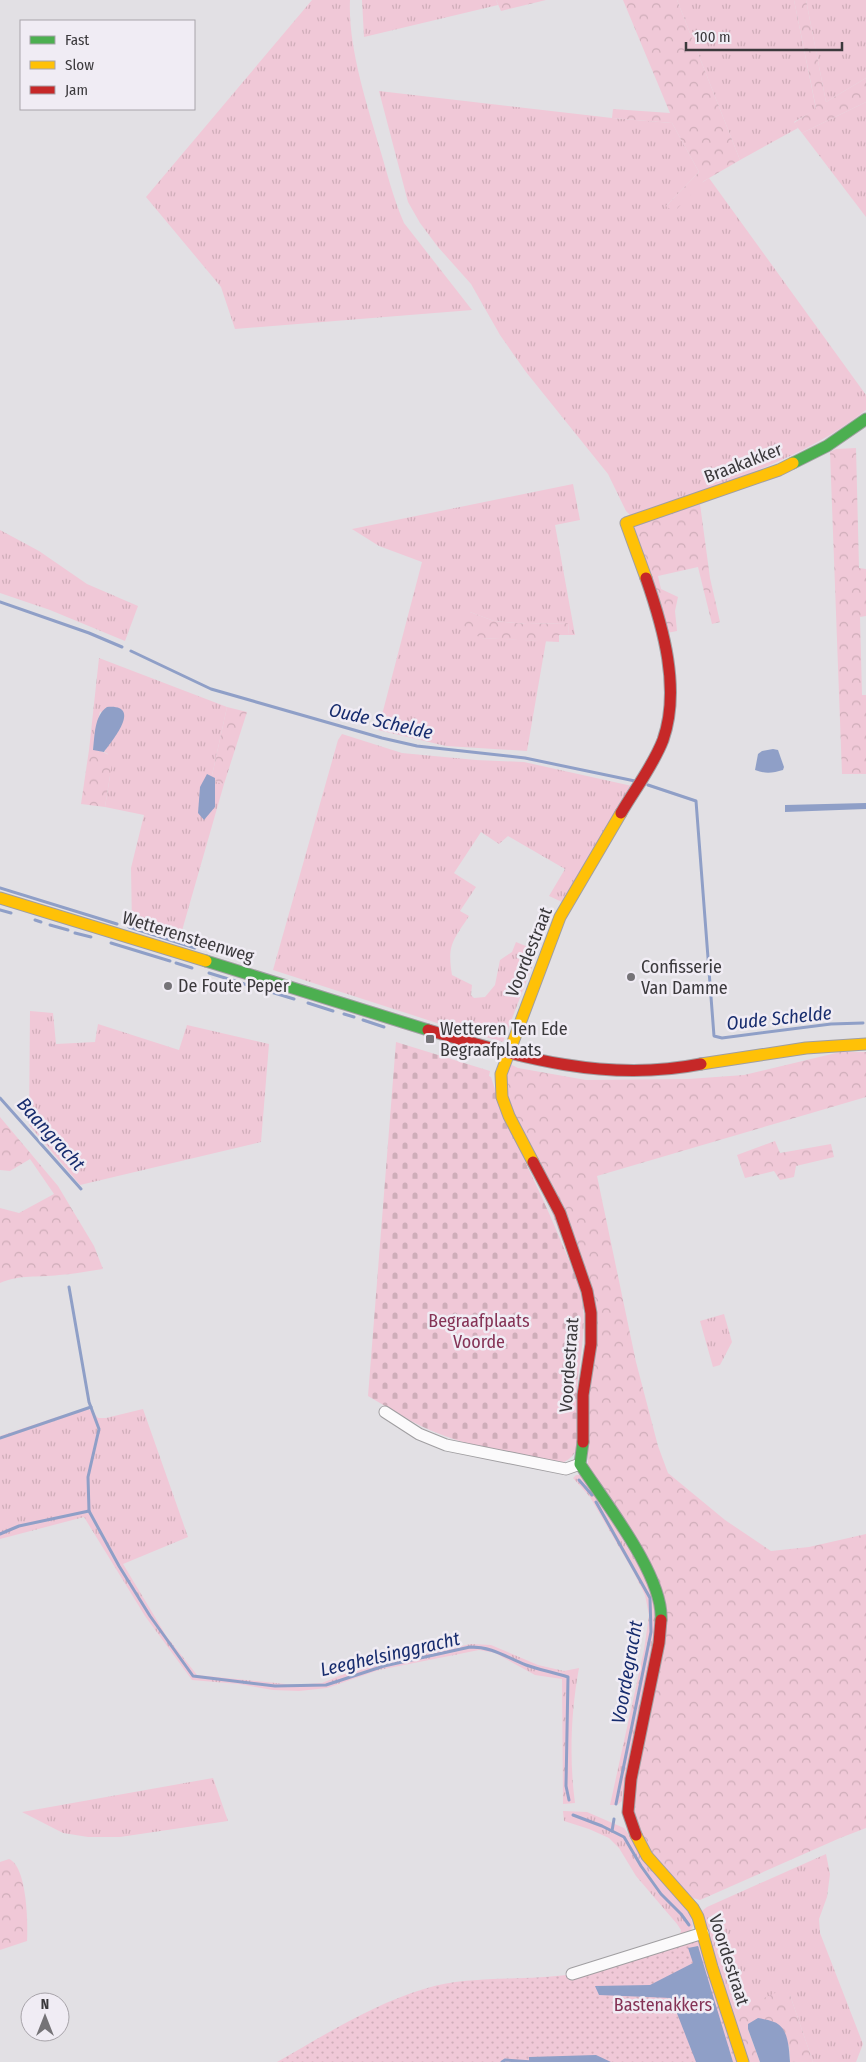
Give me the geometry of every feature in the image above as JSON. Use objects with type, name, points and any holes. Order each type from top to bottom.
[{"type":"street","name":"Braakakker","points":[[626,523],[779,470],[827,446],[866,419]]},
{"type":"street","name":"Voordestraat","points":[[626,523],[655,604],[666,649],[670,690],[668,722],[656,756],[604,838],[560,917],[501,1074],[502,1097],[509,1116],[560,1213],[586,1291],[591,1313],[591,1344],[583,1395],[583,1452],[580,1464],[638,1552],[651,1576],[658,1596],[661,1615],[659,1643],[631,1779],[628,1812],[632,1826],[647,1856],[693,1908],[703,1933],[743,2062]]},
{"type":"street","name":"Wetterensteenweg","points":[[0,898],[508,1054],[556,1065],[605,1070],[660,1070],[826,1045],[866,1044]]},
{"type":"street","points":[[385,1412],[419,1434],[446,1445],[566,1469],[580,1464]]},
{"type":"street","points":[[572,1974],[703,1933]]},
{"type":"green space","points":[[312,0],[350,0],[352,36],[359,74],[400,214],[404,223],[472,310],[235,329],[221,287],[146,197]]},
{"type":"green space","points":[[362,0],[496,0],[498,5],[364,37]]},
{"type":"green space","points":[[496,0],[546,0],[501,11]]},
{"type":"green space","points":[[623,0],[677,0],[740,160],[704,181],[674,212],[666,206],[699,172],[672,123],[612,118],[613,109],[670,113]]},
{"type":"green space","points":[[677,0],[794,0],[816,109],[794,122],[798,128],[740,160]]},
{"type":"green space","points":[[794,0],[806,0],[826,102],[866,78],[866,102],[802,133],[794,123],[816,108]]},
{"type":"green space","points":[[806,0],[866,0],[866,78],[826,102]]},
{"type":"green space","points":[[379,91],[612,118],[672,123],[699,172],[666,206],[709,178],[866,395],[866,410],[840,429],[783,460],[722,484],[630,515],[626,511],[608,474],[526,372],[500,335],[471,284],[438,247],[420,223],[408,202]]},
{"type":"green space","points":[[866,102],[866,217],[802,133]]},
{"type":"green space","points":[[856,448],[859,568],[866,569],[866,616],[860,617],[862,695],[866,695],[866,774],[842,774],[830,452],[836,449]]},
{"type":"green space","points":[[573,484],[580,520],[555,525],[575,635],[569,635],[568,623],[527,624],[494,621],[470,612],[481,638],[546,641],[527,751],[446,746],[378,730],[422,562],[379,546],[352,529]]},
{"type":"green space","points":[[700,504],[710,578],[720,622],[712,624],[698,567],[658,576],[661,589],[678,597],[675,611],[677,631],[667,633],[631,526]]},
{"type":"green space","points":[[0,530],[39,551],[87,584],[138,606],[125,641],[50,610],[0,593]]},
{"type":"green space","points":[[470,612],[494,621],[527,624],[568,623],[569,635],[559,635],[559,642],[481,638],[466,630],[463,622],[464,615]]},
{"type":"green space","points":[[99,658],[227,707],[211,780],[224,784],[179,941],[132,926],[131,868],[144,815],[105,807],[110,776],[108,754],[104,752],[116,733],[100,711],[93,750],[89,750]]},
{"type":"green space","points":[[227,707],[247,712],[224,784],[211,780]]},
{"type":"green space","points":[[342,734],[402,753],[476,760],[524,762],[632,786],[562,902],[549,896],[565,869],[508,836],[499,844],[481,832],[454,873],[476,887],[460,911],[469,916],[455,937],[450,956],[452,975],[472,985],[471,995],[474,998],[485,997],[495,985],[500,960],[512,952],[516,942],[538,951],[503,1042],[437,1023],[273,970],[338,740]]},
{"type":"green space","points":[[89,750],[99,750],[113,757],[105,807],[81,804]]},
{"type":"green space","points":[[30,1011],[53,1013],[56,1044],[95,1042],[98,1024],[179,1050],[187,1025],[269,1044],[261,1142],[80,1185],[29,1125]]},
{"type":"green space","name":"Begraafplaats Voorde","points":[[396,1042],[490,1071],[489,1076],[498,1099],[573,1269],[581,1294],[584,1320],[577,1399],[577,1443],[573,1455],[564,1462],[506,1454],[465,1443],[427,1429],[368,1396]]},
{"type":"green space","points":[[840,1052],[866,1052],[866,1097],[597,1176],[636,1362],[658,1446],[668,1473],[725,1520],[771,1551],[809,1547],[866,1534],[866,1828],[700,1900],[686,1896],[650,1855],[633,1812],[661,1592],[588,1467],[588,1380],[597,1330],[507,1096],[506,1076],[510,1064],[518,1068],[586,1080],[688,1079],[744,1075]]},
{"type":"green space","points":[[0,1117],[58,1186],[94,1246],[103,1269],[65,1275],[22,1277],[0,1283],[0,1208],[19,1213],[54,1194],[30,1159],[10,1171],[0,1170]]},
{"type":"green space","points":[[775,1141],[780,1153],[831,1144],[834,1157],[796,1166],[794,1177],[780,1180],[774,1171],[745,1178],[737,1155]]},
{"type":"green space","points":[[724,1314],[732,1342],[720,1365],[713,1367],[700,1321]]},
{"type":"green space","points":[[88,1409],[98,1418],[106,1418],[143,1409],[188,1537],[123,1564],[167,1637],[197,1675],[295,1685],[322,1683],[344,1674],[387,1662],[471,1644],[491,1645],[538,1665],[564,1671],[579,1668],[574,1701],[572,1735],[575,1803],[563,1804],[562,1679],[535,1675],[495,1653],[479,1650],[379,1670],[327,1688],[299,1691],[273,1690],[239,1684],[192,1680],[145,1616],[84,1517],[0,1539],[0,1436],[60,1416]]},
{"type":"green space","points":[[576,1475],[581,1475],[586,1479],[649,1583],[657,1622],[622,1801],[617,1805],[610,1805],[644,1650],[649,1615],[645,1595],[634,1573],[590,1497],[573,1478]]},
{"type":"green space","points":[[213,1778],[228,1821],[120,1837],[88,1837],[63,1833],[22,1812]]},
{"type":"green space","points":[[563,1811],[587,1812],[624,1828],[690,1915],[693,1926],[691,1930],[686,1934],[680,1935],[681,1930],[677,1924],[636,1876],[619,1848],[609,1838],[564,1821]]},
{"type":"green space","points":[[826,1854],[830,1874],[827,1897],[819,1919],[820,1933],[863,2044],[856,2062],[813,2062],[790,1995],[730,2014],[702,1911],[707,1907]]},
{"type":"green space","points":[[9,1859],[20,1872],[23,1884],[27,1941],[0,1950],[0,1862]]},
{"type":"green space","name":"Bastenakkers","points":[[703,1933],[743,2062],[277,2062],[367,2012],[405,1995],[424,1989],[460,1981],[535,1978],[572,1974]]},
{"type":"green space","points":[[775,1993],[790,1995],[813,2062],[790,2062],[789,2046],[748,2029],[760,2062],[748,2062],[730,2014]]},
{"type":"water","points":[[107,707],[118,708],[123,711],[122,724],[104,752],[93,750],[97,721]]},
{"type":"water","points":[[778,750],[784,767],[783,770],[769,773],[755,770],[758,754],[762,751]]},
{"type":"water","points":[[207,774],[215,778],[215,807],[204,820],[198,813],[200,787]]},
{"type":"water","points":[[866,803],[866,809],[785,812],[785,805]]},
{"type":"water","points":[[698,1946],[733,2062],[696,2062],[671,1998],[599,1995],[595,1986],[650,1985],[693,1963],[688,1948]]},
{"type":"water","points":[[758,2018],[774,2022],[783,2029],[787,2039],[790,2062],[760,2062],[748,2029],[748,2024]]},
{"type":"water","points":[[596,2055],[611,2062],[529,2062],[529,2057]]},
{"type":"waterway","name":"Oude Schelde","points":[[0,602],[89,633],[122,647]]},
{"type":"waterway","name":"Oude Schelde","points":[[131,651],[211,689],[382,738],[417,746],[525,758],[635,781]]},
{"type":"waterway","name":"Oude Schelde","points":[[648,785],[696,801],[714,1036],[722,1038],[831,1024],[863,1023]]},
{"type":"waterway","points":[[0,888],[117,924]]},
{"type":"waterway","points":[[0,910],[11,913]]},
{"type":"waterway","points":[[35,920],[41,922]]},
{"type":"waterway","points":[[50,925],[68,930]]},
{"type":"waterway","points":[[129,927],[195,948]]},
{"type":"waterway","points":[[75,933],[91,937]]},
{"type":"waterway","points":[[111,943],[170,961]]},
{"type":"waterway","points":[[176,963],[192,968]]},
{"type":"waterway","points":[[209,973],[235,981]]},
{"type":"waterway","points":[[241,983],[294,999]]},
{"type":"waterway","points":[[308,1003],[333,1011]]},
{"type":"waterway","points":[[344,1014],[354,1017]]},
{"type":"waterway","points":[[363,1020],[384,1027]]},
{"type":"waterway","name":"Baangracht","points":[[0,1098],[81,1189]]},
{"type":"waterway","name":"Leeghelsinggracht","points":[[69,1287],[89,1402],[99,1429],[88,1477],[89,1511],[119,1566],[150,1616],[193,1676],[275,1686],[326,1685],[384,1666],[470,1647],[493,1651],[531,1667],[568,1677],[566,1786],[569,1800]]},
{"type":"waterway","points":[[0,1438],[91,1407]]},
{"type":"waterway","name":"Voordegracht","points":[[579,1480],[592,1495]]},
{"type":"waterway","name":"Voordegracht","points":[[596,1502],[650,1598],[651,1632],[616,1804]]},
{"type":"waterway","points":[[0,1534],[19,1526],[89,1511]]},
{"type":"waterway","name":"Leeghelsinggracht","points":[[573,1815],[624,1837],[641,1866],[661,1894],[689,1925]]},
{"type":"waterway","points":[[612,1831],[614,1819]]},
{"type":"waterway","name":"Leeghelsinggracht","points":[[502,2062],[505,2060],[533,2062]]},
{"type":"traffic: fast","points":[[793,463],[827,446],[866,419]]},
{"type":"traffic: fast","points":[[206,961],[428,1030]]},
{"type":"traffic: fast","points":[[583,1442],[580,1464],[631,1539],[643,1561],[653,1582],[659,1602],[661,1620]]},
{"type":"traffic: slow","points":[[646,578],[626,523],[779,470],[793,463]]},
{"type":"traffic: slow","points":[[533,1162],[509,1116],[502,1097],[501,1074],[560,917],[621,813]]},
{"type":"traffic: slow","points":[[0,898],[206,961]]},
{"type":"traffic: slow","points":[[701,1064],[806,1048],[866,1044]]},
{"type":"traffic: slow","points":[[636,1835],[647,1856],[693,1908],[698,1917],[743,2062]]},
{"type":"traffic: jam","points":[[621,813],[659,750],[668,720],[670,700],[668,658],[664,637],[646,578]]},
{"type":"traffic: jam","points":[[428,1030],[529,1058],[596,1069],[665,1069],[701,1064]]},
{"type":"traffic: jam","points":[[533,1162],[560,1213],[587,1291],[591,1313],[591,1344],[583,1395],[583,1442]]},
{"type":"traffic: jam","points":[[636,1835],[628,1812],[631,1779],[659,1643],[661,1620]]},
{"type":"place","name":"Confisserie Van Damme","points":[[631,977]]},
{"type":"place","name":"De Foute Peper","points":[[168,986]]},
{"type":"place","name":"Wetteren Ten Ede Begraafplaats","points":[[430,1039]]}]
